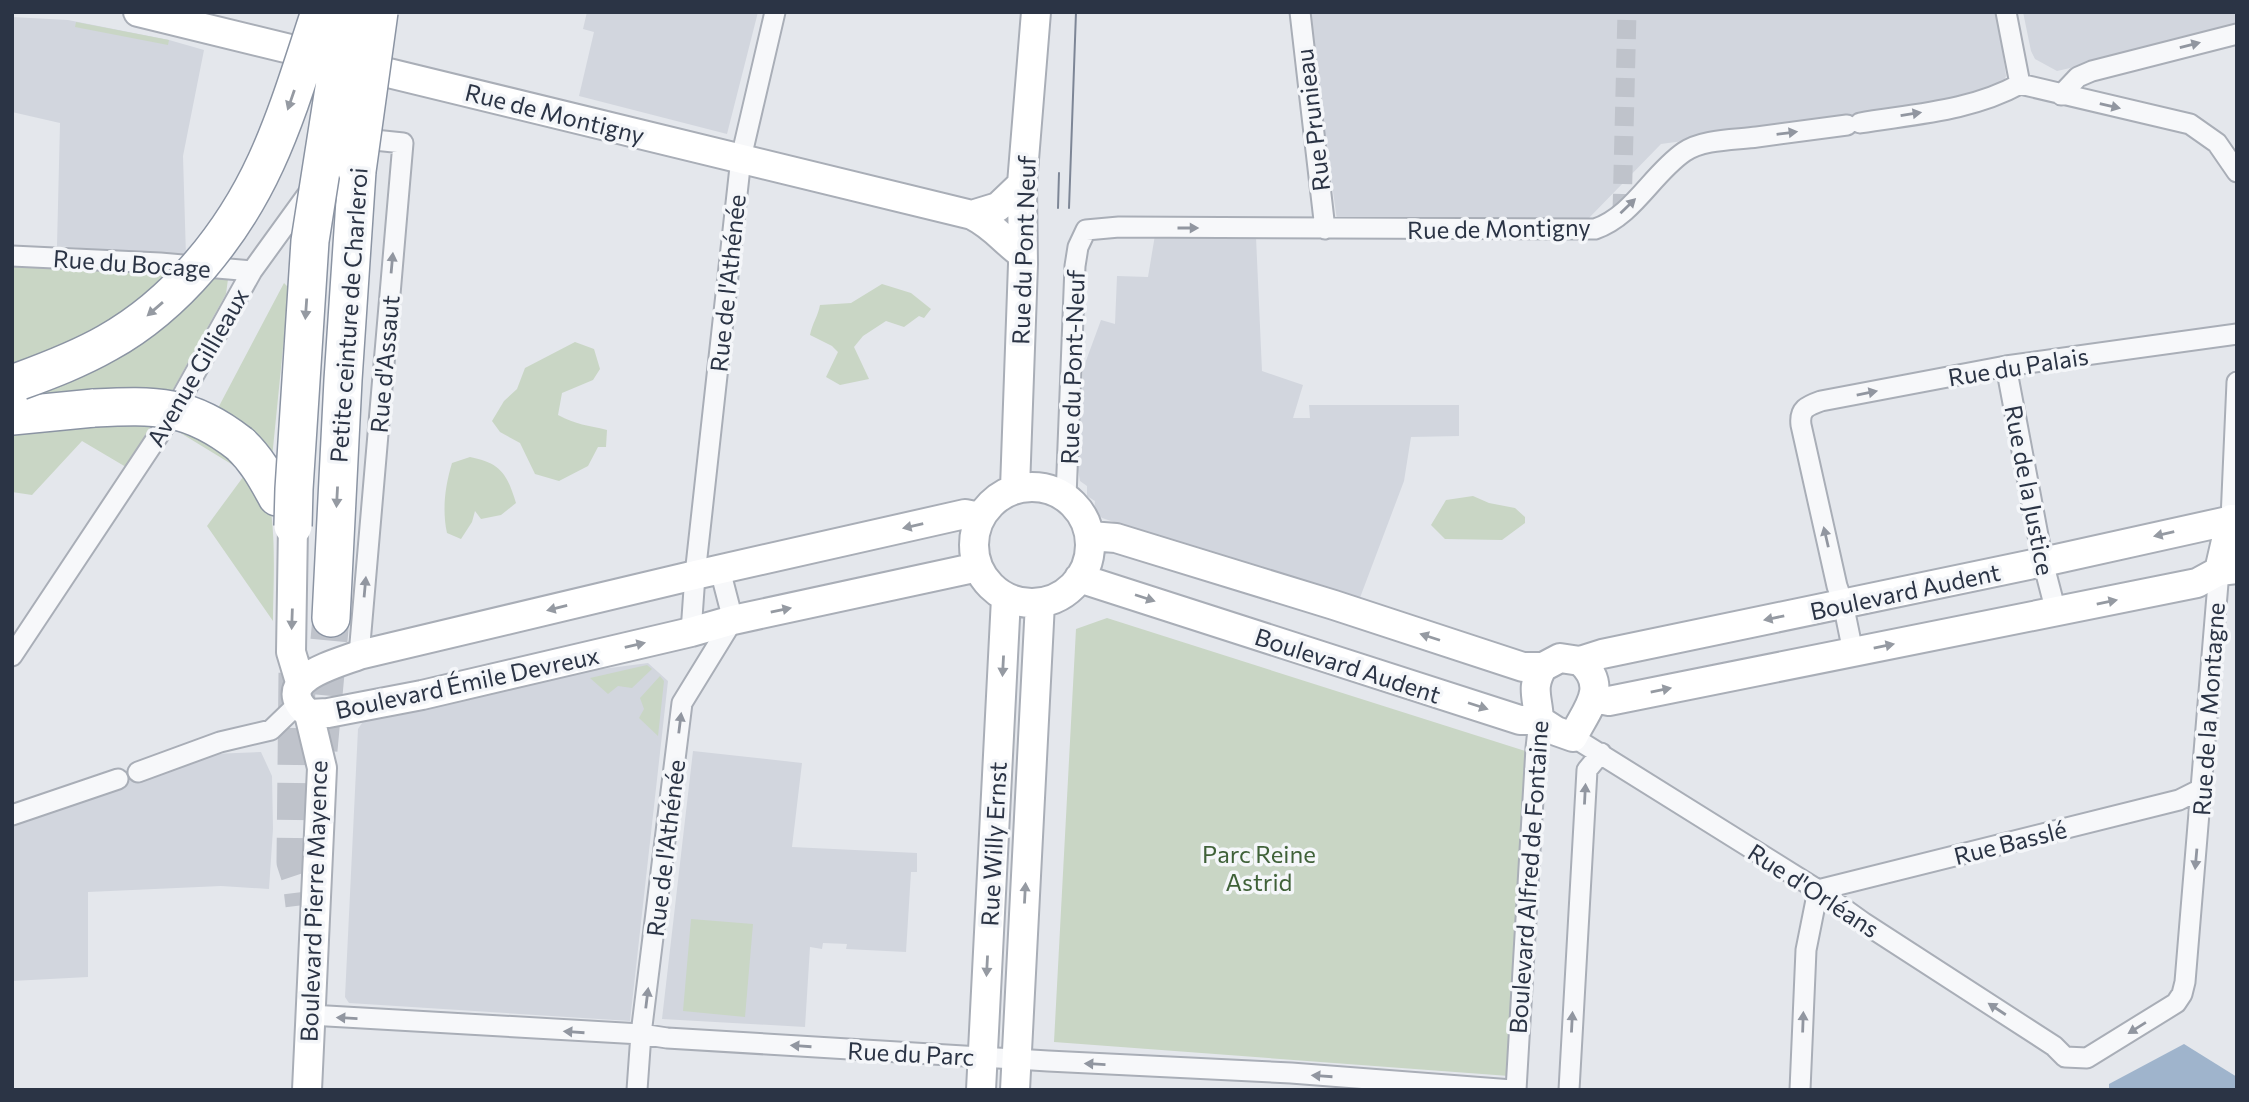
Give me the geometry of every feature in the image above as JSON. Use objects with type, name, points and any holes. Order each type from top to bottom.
[{"type":"highway","points":[[15,394],[110,342],[144,318],[182,285],[214,247],[239,212],[265,165],[289,105],[320,12]]},
{"type":"highway","points":[[336,12],[326,80],[337,124]]},
{"type":"highway","points":[[285,512],[294,489],[310,241],[346,12]]},
{"type":"highway","points":[[337,124],[356,12]]},
{"type":"highway","name":"Petite ceinture de Charleroi","points":[[331,618],[357,171],[379,12]]},
{"type":"highway","points":[[15,394],[94,408],[164,407],[199,418],[223,432],[252,456],[265,473],[285,512]]},
{"type":"street","name":"Rue de Montigny","points":[[138,12],[972,215],[988,223],[1022,254]]},
{"type":"street","points":[[296,50],[307,12]]},
{"type":"street","name":"Rue de l'Athénée","points":[[707,572],[741,158],[775,12]]},
{"type":"street","name":"Rue du Pont Neuf","points":[[1015,488],[1022,184],[1036,12]]},
{"type":"street","name":"Rue Prunieau","points":[[1300,12],[1325,229]]},
{"type":"street","points":[[2006,12],[2020,84],[2190,124],[2217,143],[2237,172]]},
{"type":"street","points":[[2061,95],[2078,77],[2092,71],[2237,34]]},
{"type":"street","name":"Avenue Gillieaux","points":[[12,656],[170,418],[252,271],[312,188],[337,124],[345,63]]},
{"type":"street","name":"Rue de Montigny","points":[[1119,227],[1595,229],[1604,226],[1622,212],[1678,157],[1694,147],[1963,106],[1999,96],[2020,84]]},
{"type":"street","name":"Rue d'Assaut","points":[[337,124],[402,143],[359,655]]},
{"type":"street","points":[[972,215],[998,207],[1022,184]]},
{"type":"street","name":"Rue du Pont-Neuf","points":[[1066,497],[1078,247],[1086,230],[1119,227]]},
{"type":"street","name":"Rue du Bocage","points":[[12,256],[160,263],[252,271]]},
{"type":"street","name":"Rue du Palais","points":[[1843,603],[1800,418],[1806,407],[1821,401],[2006,366],[2237,334]]},
{"type":"street","name":"Rue de la Justice","points":[[2006,366],[2043,562],[2056,612]]},
{"type":"street","name":"Rue de la Montagne","points":[[2087,1058],[2176,1003],[2185,982],[2201,789],[2234,519],[2237,383]]},
{"type":"street","points":[[1034,486],[1066,497],[1078,509],[1090,536],[1090,554],[1086,567],[1062,594],[1040,603],[1006,598],[989,585],[978,568],[973,551],[974,533],[980,517],[997,498],[1015,488],[1034,486]]},
{"type":"street","name":"Boulevard Pierre Mayence","points":[[285,512],[291,652],[322,768],[307,1090]]},
{"type":"street","name":"Boulevard Émile Devreux","points":[[978,568],[733,620],[422,695],[328,713],[303,699],[315,671],[359,655],[965,514],[980,517]]},
{"type":"street","name":"Boulevard Audent","points":[[1090,536],[1116,538],[1523,667],[1543,667],[1560,658],[1580,661],[1602,654],[2043,562],[2234,519]]},
{"type":"street","name":"Boulevard Audent","points":[[1594,698],[1609,701],[2056,612],[2197,583],[2228,570]]},
{"type":"street","points":[[707,572],[733,620]]},
{"type":"street","points":[[691,632],[707,572]]},
{"type":"street","name":"Boulevard Audent","points":[[1079,578],[1520,720],[1539,720],[1573,737]]},
{"type":"street","name":"Rue Willy Ernst","points":[[981,1090],[1006,598]]},
{"type":"street","name":"Rue Willy Ernst","points":[[1015,1090],[1040,603]]},
{"type":"street","points":[[1843,603],[1853,652]]},
{"type":"street","name":"Rue de l'Athénée","points":[[637,1090],[641,1034],[682,703],[733,620]]},
{"type":"street","points":[[1573,737],[1594,698],[1593,677],[1580,661]]},
{"type":"street","name":"Boulevard Alfred de Fontaine","points":[[1514,1090],[1539,720],[1534,691],[1536,678],[1543,667]]},
{"type":"street","points":[[138,772],[220,742],[271,730],[303,699]]},
{"type":"street","name":"Rue d'Orléans","points":[[1573,737],[1818,890],[1864,923],[2054,1046],[2065,1057],[2087,1058]]},
{"type":"street","points":[[1569,1090],[1587,770],[1601,753]]},
{"type":"street","points":[[12,815],[118,779]]},
{"type":"street","name":"Rue Basslé","points":[[1818,890],[2179,800],[2201,789]]},
{"type":"street","points":[[1800,1090],[1806,950],[1818,890]]},
{"type":"street","name":"Rue du Parc","points":[[310,1015],[1016,1059],[1291,1073],[1514,1090]]},
{"type":"shaded area","points":[[587,12],[758,12],[727,134],[579,96],[594,32],[583,29]]},
{"type":"shaded area","points":[[1308,12],[1997,12],[2006,76],[1995,91],[1880,114],[1661,144],[1587,220],[1337,220]]},
{"type":"shaded area","points":[[2023,12],[2237,12],[2237,30],[2057,71],[2035,59]]},
{"type":"shaded area","points":[[12,17],[68,20],[169,40],[204,50],[183,156],[186,257],[57,246],[60,123],[12,112]]},
{"type":"shaded area","points":[[1155,235],[1256,237],[1262,371],[1303,385],[1293,418],[1310,418],[1309,405],[1459,405],[1459,436],[1411,437],[1404,481],[1358,603],[1102,518],[1094,510],[1095,501],[1087,496],[1087,486],[1080,481],[1078,470],[1083,369],[1101,320],[1115,324],[1117,276],[1148,277]]},
{"type":"shaded area","points":[[648,663],[668,681],[630,1021],[349,1003],[345,997],[358,729],[364,720],[587,671]]},
{"type":"shaded area","points":[[693,751],[802,763],[792,847],[917,853],[917,872],[911,872],[906,952],[846,949],[847,944],[823,943],[822,949],[810,947],[805,1027],[662,1019]]},
{"type":"shaded area","points":[[261,752],[272,776],[273,829],[269,889],[221,886],[88,892],[88,977],[12,981],[12,825],[118,779],[185,755]]},
{"type":"green space","points":[[76,22],[169,40],[168,45],[75,27]]},
{"type":"green space","points":[[12,258],[176,268],[159,285],[120,314],[12,372]]},
{"type":"green space","points":[[207,272],[228,279],[226,294],[171,393],[25,401],[22,391]]},
{"type":"green space","points":[[284,283],[289,288],[272,458],[217,410]]},
{"type":"green space","points":[[882,284],[911,293],[931,309],[924,318],[919,316],[904,327],[886,321],[863,336],[854,347],[869,379],[840,385],[826,377],[838,352],[810,335],[820,305],[851,303]]},
{"type":"green space","points":[[575,342],[594,349],[600,369],[593,380],[562,393],[558,415],[576,423],[607,430],[606,447],[598,447],[588,466],[559,481],[535,474],[520,443],[500,432],[492,421],[504,401],[517,389],[525,368]]},
{"type":"green space","points":[[162,418],[131,470],[82,441],[32,495],[12,492],[12,425]]},
{"type":"green space","points":[[179,422],[207,433],[232,450],[264,486],[273,532],[273,621],[207,526],[246,473],[174,429]]},
{"type":"green space","points":[[470,457],[489,463],[501,471],[516,503],[501,515],[481,519],[475,511],[472,522],[461,539],[447,533],[445,498],[452,463]]},
{"type":"green space","points":[[1473,496],[1489,503],[1515,508],[1525,517],[1525,523],[1502,540],[1445,539],[1431,525],[1446,500]]},
{"type":"green space","name":"Parc Reine Astrid","points":[[1107,618],[1528,752],[1509,1076],[1054,1042],[1076,629]]},
{"type":"green space","points":[[647,665],[652,669],[632,688],[618,686],[608,694],[590,678]]},
{"type":"green space","points":[[660,676],[664,681],[658,736],[639,718],[644,709],[640,698]]},
{"type":"green space","points":[[691,919],[753,924],[745,1017],[683,1011]]},
{"type":"water","points":[[2184,1044],[2237,1077],[2237,1090],[2109,1090],[2109,1084]]},
{"type":"tunnel","points":[[1622,213],[1627,12]]},
{"type":"tunnel","points":[[319,750],[331,618]]},
{"type":"tunnel","points":[[297,673],[295,862],[301,880],[304,905]]},
{"type":"tram line","points":[[1069,208],[1076,12]]},
{"type":"tram line","points":[[1058,208],[1059,173]]}]
